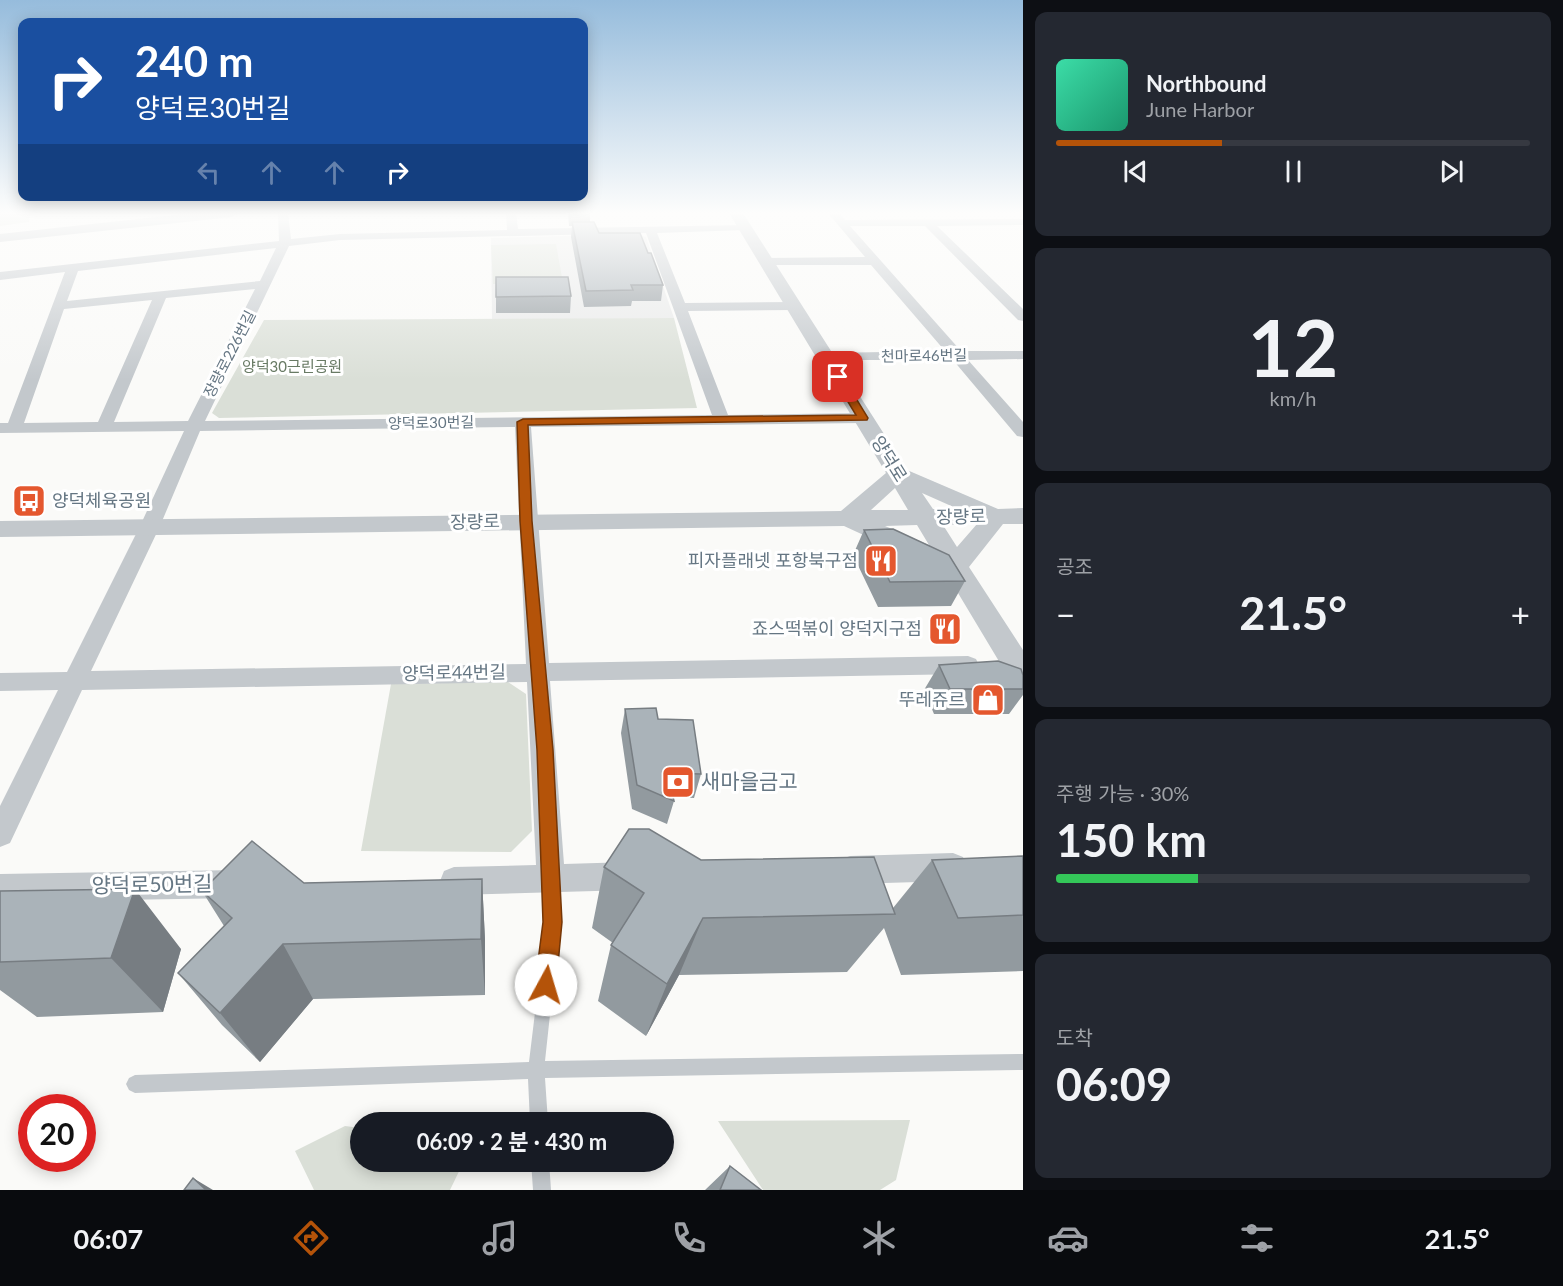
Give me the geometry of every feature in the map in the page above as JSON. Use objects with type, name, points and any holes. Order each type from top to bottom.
[{"type":"street","points":[[0,276],[61,269]]},
{"type":"street","points":[[7,428],[72,269]]},
{"type":"street","name":"장량로226번길","points":[[0,834],[150,526],[194,426],[272,269]]},
{"type":"street","points":[[665,269],[722,419]]},
{"type":"street","name":"양덕로","points":[[771,269],[1020,670]]},
{"type":"street","points":[[882,269],[957,356],[1017,417],[1023,432]]},
{"type":"street","points":[[974,269],[1023,317]]},
{"type":"street","points":[[57,306],[265,284]]},
{"type":"street","points":[[104,426],[161,295]]},
{"type":"street","points":[[679,307],[794,306]]},
{"type":"street","name":"천마로46번길","points":[[825,357],[1023,355]]},
{"type":"street","name":"양덕로30번길","points":[[7,428],[863,418]]},
{"type":"street","points":[[523,422],[526,521],[551,879]]},
{"type":"street","points":[[898,474],[996,517],[955,567],[847,518],[898,474]]},
{"type":"street","name":"장량로","points":[[0,529],[1023,516]]},
{"type":"street","name":"양덕로44번길","points":[[0,682],[538,671],[1020,670]]},
{"type":"street","points":[[822,871],[976,866]]},
{"type":"street","points":[[429,881],[657,876]]},
{"type":"street","name":"양덕로50번길","points":[[0,888],[262,884]]},
{"type":"lane","points":[[538,1112],[536,1070],[553,922],[551,879]]},
{"type":"lane","points":[[135,1084],[536,1070],[1023,1062]]},
{"type":"lane","points":[[541,1172],[542,1190]]},
{"type":"shaded area","points":[[491,269],[657,269],[674,318],[492,320]]},
{"type":"green space","points":[[492,269],[560,269],[563,283],[493,284]]},
{"type":"green space","name":"양덕30근린공원","points":[[674,318],[697,408],[219,418],[212,413],[264,320]]},
{"type":"green space","points":[[508,682],[526,694],[532,831],[511,852],[361,851],[391,684]]},
{"type":"green space","points":[[910,1120],[896,1180],[880,1190],[763,1190],[718,1121]]},
{"type":"green space","points":[[345,1126],[350,1127],[350,1172],[459,1172],[450,1190],[314,1190],[295,1151]]},
{"type":"building","points":[[581,269],[657,269],[663,285],[631,285],[633,290],[586,291]]},
{"type":"building","points":[[496,277],[568,277],[571,296],[496,297]]},
{"type":"building","points":[[893,529],[949,555],[965,581],[890,582],[864,530]]},
{"type":"building","points":[[998,661],[1021,669],[1023,689],[950,689],[939,665]]},
{"type":"building","points":[[656,708],[658,719],[693,720],[701,774],[668,773],[674,801],[637,785],[625,709]]},
{"type":"building","points":[[629,829],[649,829],[701,860],[874,857],[895,914],[703,918],[667,984],[611,945],[644,893],[604,867]]},
{"type":"building","points":[[252,841],[304,883],[482,879],[481,939],[283,944],[220,1013],[178,973],[232,918],[202,891]]},
{"type":"building","points":[[1023,856],[1023,915],[958,918],[932,860]]},
{"type":"building","points":[[135,889],[111,958],[0,962],[0,891]]},
{"type":"building","points":[[730,1166],[761,1190],[720,1190]]},
{"type":"building","points":[[193,1178],[206,1190],[184,1190]]},
{"type":"place","name":"양덕체육공원","points":[[29,501]]},
{"type":"place","name":"피자플래넷 포항북구점","points":[[881,561]]},
{"type":"place","name":"죠스떡볶이 양덕지구점","points":[[945,629]]},
{"type":"place","name":"뚜레쥬르","points":[[988,700]]},
{"type":"place","name":"새마을금고","points":[[678,782]]},
{"type":"route","points":[[546,985],[553,922],[545,750],[526,521],[523,422],[863,418],[838,377]]}]
